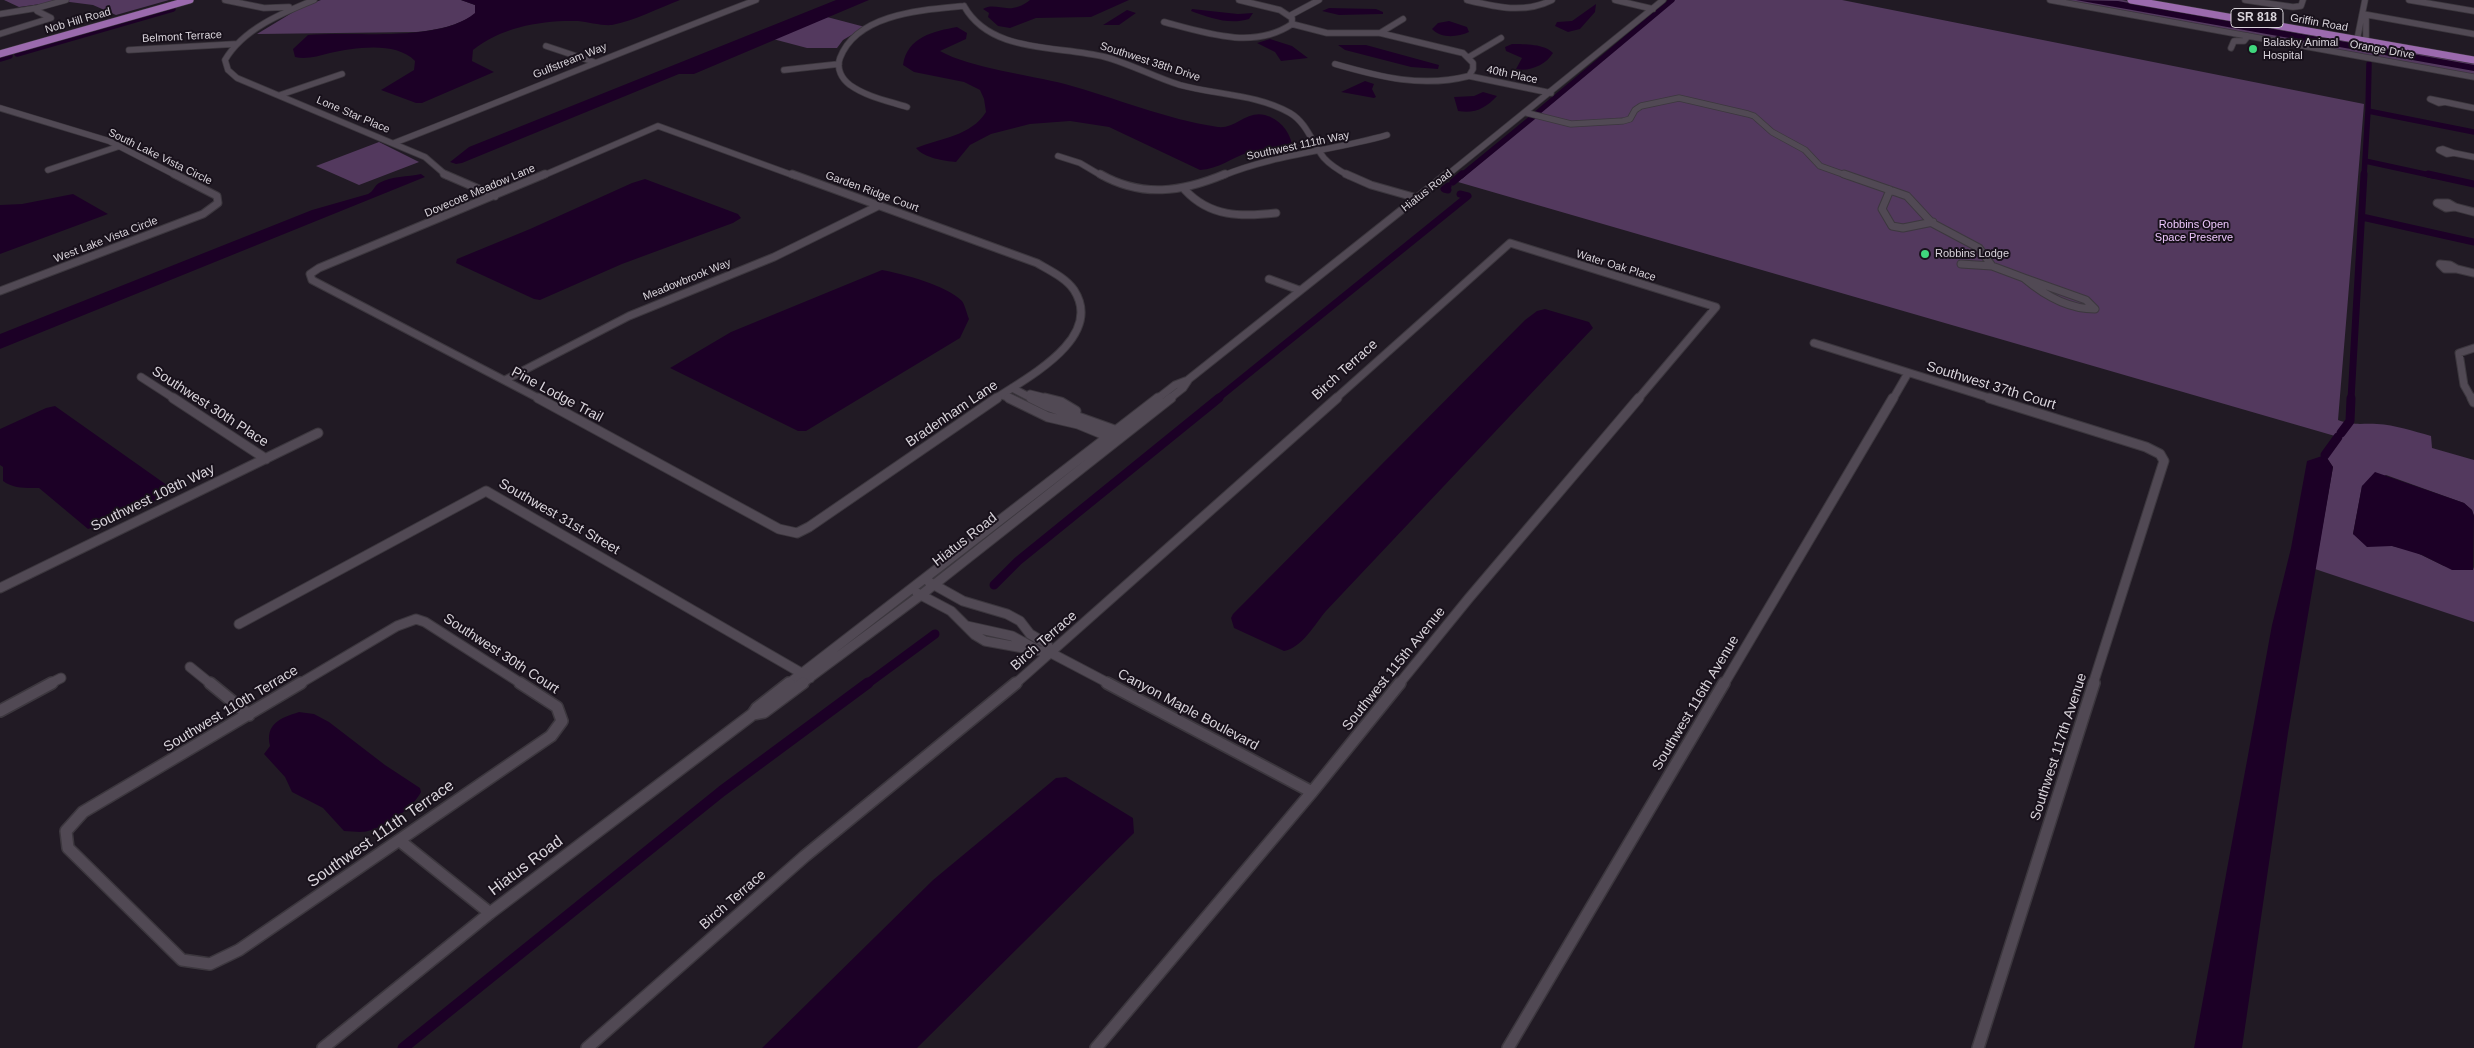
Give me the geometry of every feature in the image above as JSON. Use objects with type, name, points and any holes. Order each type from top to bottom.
[{"type":"main road","name":"Nob Hill Road","points":[[0,53],[178,0]]},
{"type":"main road","name":"Nob Hill Road","points":[[0,53],[190,0]]},
{"type":"main road","name":"Griffin Road","points":[[2131,0],[2474,56]]},
{"type":"main road","name":"Griffin Road","points":[[2157,0],[2358,38]]},
{"type":"main road","name":"Griffin Road","points":[[2366,39],[2474,60]]},
{"type":"street","points":[[0,14],[36,8],[66,0]]},
{"type":"street","points":[[225,0],[264,8],[296,7]]},
{"type":"street","points":[[279,7],[284,0],[302,4]]},
{"type":"street","points":[[235,44],[296,7],[314,0]]},
{"type":"street","name":"Gulfstream Way","points":[[394,143],[503,101],[594,62],[756,0]]},
{"type":"street","points":[[1239,0],[1280,10],[1291,15]]},
{"type":"street","points":[[1291,15],[1319,0]]},
{"type":"street","points":[[1467,0],[1502,7],[1526,8],[1552,0]]},
{"type":"street","points":[[1616,0],[1653,9]]},
{"type":"street","name":"Hiatus Road","points":[[806,675],[921,595],[1121,432],[1183,388],[1189,379],[1300,290],[1551,93],[1663,0]]},
{"type":"street","name":"Orange Drive","points":[[2050,0],[2474,77]]},
{"type":"street","points":[[2245,0],[2296,7],[2302,6],[2303,0]]},
{"type":"street","points":[[2358,38],[2360,17],[2363,15],[2365,0]]},
{"type":"street","points":[[2409,0],[2474,10]]},
{"type":"street","points":[[907,107],[872,96],[850,85],[840,74],[839,64],[842,52],[853,38],[872,26],[900,15],[965,3]]},
{"type":"street","name":"Southwest 38th Drive","points":[[965,3],[968,18],[979,28],[1004,38],[1031,45],[1109,58],[1180,84],[1259,100],[1277,107],[1292,114],[1302,123],[1319,150],[1330,163],[1344,172],[1415,199]]},
{"type":"street","points":[[0,34],[51,18],[37,11],[36,8]]},
{"type":"street","points":[[1291,15],[1292,24]]},
{"type":"street","points":[[2363,15],[2474,34]]},
{"type":"street","points":[[2363,15],[2366,18],[2366,39]]},
{"type":"street","points":[[1380,33],[1403,19]]},
{"type":"street","points":[[1164,22],[1215,34],[1243,38],[1269,36],[1292,24],[1327,33],[1380,33],[1463,53],[1469,57],[1473,69],[1469,76],[1444,83],[1424,84],[1407,82],[1335,64]]},
{"type":"street","points":[[2232,48],[2234,41],[2244,41],[2248,36]]},
{"type":"street","points":[[1469,57],[1476,55],[1501,38]]},
{"type":"street","name":"Belmont Terrace","points":[[129,50],[235,44]]},
{"type":"street","name":"Lone Star Place","points":[[235,44],[225,60],[228,70],[237,78],[425,157],[443,174],[495,196]]},
{"type":"street","points":[[546,46],[594,62]]},
{"type":"street","points":[[784,70],[839,64]]},
{"type":"street","points":[[280,95],[342,74]]},
{"type":"street","name":"40th Place","points":[[1469,76],[1551,93]]},
{"type":"street","points":[[1526,113],[1570,124],[1623,121],[1630,119],[1635,110],[1641,106],[1666,100],[1685,99],[1754,116],[1772,132],[1805,150],[1820,166],[1890,190],[1916,202],[1924,216],[1987,253],[1992,266]]},
{"type":"street","points":[[2445,102],[2474,108]]},
{"type":"street","name":"South Lake Vista Circle","points":[[0,108],[120,146],[217,196],[218,204]]},
{"type":"street","name":"Dovecote Meadow Lane","points":[[310,274],[319,268],[495,196],[658,126]]},
{"type":"street","name":"Garden Ridge Court","points":[[658,126],[1037,262],[1057,275],[1073,289]]},
{"type":"street","name":"Southwest 111th Way","points":[[1058,156],[1071,158],[1114,182],[1131,187],[1154,191],[1185,190],[1208,183],[1239,168],[1268,160],[1369,141],[1387,135]]},
{"type":"street","points":[[48,170],[120,146]]},
{"type":"street","points":[[2454,153],[2474,157]]},
{"type":"street","name":"Southwest 38th Drive","points":[[1344,172],[1357,184],[1415,199]]},
{"type":"street","points":[[1185,190],[1194,202],[1208,210],[1230,215],[1252,216],[1276,213]]},
{"type":"street","points":[[1890,190],[1882,209],[1892,226],[1903,228],[1933,222]]},
{"type":"street","name":"West Lake Vista Circle","points":[[0,291],[197,216],[218,204]]},
{"type":"street","name":"Meadowbrook Way","points":[[504,380],[629,316],[774,257],[880,205]]},
{"type":"street","points":[[2455,207],[2474,212]]},
{"type":"street","name":"Water Oak Place","points":[[1510,243],[1716,308]]},
{"type":"street","name":"Birch Terrace","points":[[587,1048],[805,856],[979,715],[1510,243]]},
{"type":"street","points":[[1961,264],[1992,266],[2086,300],[2095,309],[2082,309],[2044,295],[2024,278]]},
{"type":"street","points":[[2457,269],[2474,273]]},
{"type":"street","name":"Pine Lodge Trail","points":[[310,274],[312,280],[504,380],[780,529],[797,533]]},
{"type":"street","points":[[1269,279],[1300,290]]},
{"type":"street","name":"Bradenham Lane","points":[[797,533],[809,527],[1059,355],[1072,340],[1081,319],[1080,300],[1073,289]]},
{"type":"street","name":"Southwest 115th Avenue","points":[[1096,1048],[1312,792],[1469,598],[1716,308]]},
{"type":"street","name":"Southwest 37th Court","points":[[1814,343],[2146,447],[2160,454]]},
{"type":"street","points":[[2474,348],[2459,353],[2464,385],[2474,402]]},
{"type":"street","name":"Southwest 116th Avenue","points":[[1508,1048],[1908,373]]},
{"type":"street","name":"Southwest 30th Place","points":[[141,377],[266,458]]},
{"type":"street","points":[[1012,388],[1121,432]]},
{"type":"street","points":[[1002,395],[1039,412],[1113,439]]},
{"type":"street","points":[[1039,412],[1050,403]]},
{"type":"street","name":"Southwest 108th Way","points":[[0,588],[318,433]]},
{"type":"street","name":"Hiatus Road","points":[[322,1048],[490,914],[753,714],[764,712],[910,589],[1113,439]]},
{"type":"street","name":"Southwest 117th Avenue","points":[[1978,1048],[2164,461],[2160,454]]},
{"type":"street","name":"Southwest 31st Street","points":[[239,624],[486,491],[806,675]]},
{"type":"street","name":"Canyon Maple Boulevard","points":[[924,579],[963,601],[1007,614],[1020,622],[1030,634],[1047,644],[1050,653]]},
{"type":"street","name":"Canyon Maple Boulevard","points":[[910,589],[951,611],[966,626],[986,641],[1050,653],[1312,792]]},
{"type":"street","name":"Southwest 110th Terrace","points":[[210,964],[182,960],[68,848],[66,831],[83,812],[397,626],[416,619]]},
{"type":"street","name":"Southwest 30th Court","points":[[416,619],[425,622],[557,707],[562,721]]},
{"type":"street","points":[[1011,635],[1020,622]]},
{"type":"street","name":"Canyon Maple Boulevard","points":[[966,626],[1025,639],[1037,650]]},
{"type":"street","points":[[190,667],[249,715]]},
{"type":"street","points":[[0,711],[61,678]]},
{"type":"street","name":"Southwest 111th Terrace","points":[[210,964],[239,950],[400,841],[551,736],[562,721]]},
{"type":"street","points":[[400,841],[490,914]]},
{"type":"green space","points":[[4,0],[169,0],[116,15],[93,5],[62,1],[19,7]]},
{"type":"green space","points":[[321,0],[461,0],[475,5],[476,13],[455,24],[439,29],[416,32],[257,34],[300,8]]},
{"type":"green space","name":"Robbins Open Space Preserve","points":[[1672,0],[1842,0],[2364,104],[2338,420],[2354,424],[2390,426],[2431,436],[2432,448],[2474,460],[2474,516],[2472,510],[2464,503],[2386,475],[2362,486],[2353,534],[2377,546],[2392,546],[2411,550],[2444,566],[2473,570],[2474,567],[2474,622],[2315,569],[2333,467],[2325,455],[2338,437],[1458,182]]},
{"type":"green space","points":[[2053,0],[2122,0],[2474,62],[2474,76]]},
{"type":"green space","points":[[827,17],[865,27],[843,40],[837,48],[807,48],[773,39]]},
{"type":"green space","points":[[379,142],[419,162],[359,185],[316,166]]},
{"type":"shaded area","points":[[461,0],[680,0],[612,25],[564,21],[536,24],[509,30],[484,42],[473,50],[472,61],[494,72],[422,103],[416,103],[381,90],[414,70],[415,61],[397,51],[386,48],[363,48],[308,58],[295,57],[293,49],[308,35],[395,34],[440,29],[459,22],[475,13],[475,5]]},
{"type":"shaded area","points":[[836,0],[869,0],[694,74],[679,74],[462,163],[450,162],[469,147]]},
{"type":"shaded area","points":[[1030,0],[1129,0],[1091,17],[1036,18],[1010,28],[998,26],[988,17],[989,13],[983,9],[988,7],[1016,7]]},
{"type":"shaded area","points":[[2076,0],[2118,1],[2474,65],[2474,71]]},
{"type":"shaded area","points":[[1596,4],[1595,12],[1580,29],[1568,32],[1555,26],[1557,22],[1572,21]]},
{"type":"shaded area","points":[[1329,8],[1376,9],[1383,12],[1383,14],[1339,15],[1322,11]]},
{"type":"shaded area","points":[[1192,9],[1238,14],[1253,13],[1249,19],[1227,21],[1205,16],[1191,11]]},
{"type":"shaded area","points":[[1127,10],[1136,13],[1119,25],[1103,25]]},
{"type":"shaded area","points":[[1449,21],[1467,27],[1469,32],[1445,36],[1432,29],[1438,23]]},
{"type":"shaded area","points":[[957,27],[967,33],[966,39],[940,51],[967,62],[1065,84],[1160,114],[1218,127],[1230,125],[1252,115],[1265,115],[1275,119],[1283,126],[1292,144],[1282,148],[1249,152],[1219,165],[1200,170],[1109,127],[1070,121],[1030,124],[991,134],[970,145],[956,162],[929,157],[916,148],[964,131],[980,120],[986,112],[980,90],[964,82],[914,72],[903,65],[910,48],[923,37],[931,33]]},
{"type":"shaded area","points":[[1270,39],[1292,46],[1308,58],[1281,61],[1275,52],[1257,43]]},
{"type":"shaded area","points":[[1512,44],[1540,46],[1553,53],[1537,67],[1516,69],[1522,58],[1506,51],[1505,47]]},
{"type":"shaded area","points":[[1338,45],[1366,45],[1439,65],[1438,69],[1411,67],[1345,50]]},
{"type":"shaded area","points":[[1365,81],[1374,84],[1372,89],[1376,97],[1341,92]]},
{"type":"shaded area","points":[[1483,92],[1497,96],[1489,104],[1475,111],[1458,111],[1454,97],[1474,96]]},
{"type":"shaded area","points":[[421,174],[425,177],[0,349],[0,334],[312,210],[368,194],[377,184],[384,181]]},
{"type":"shaded area","points":[[645,179],[738,214],[741,218],[733,223],[622,264],[540,300],[534,299],[456,263],[457,259]]},
{"type":"shaded area","points":[[73,194],[108,214],[0,254],[0,205],[22,204]]},
{"type":"shaded area","points":[[882,270],[912,277],[935,285],[955,295],[962,301],[969,319],[960,338],[806,431],[798,431],[670,368],[731,332]]},
{"type":"shaded area","points":[[1545,309],[1589,322],[1593,328],[1326,611],[1313,629],[1297,645],[1284,651],[1234,628],[1231,618],[1233,614],[1525,320],[1537,311]]},
{"type":"shaded area","points":[[55,406],[171,488],[173,492],[119,519],[88,529],[39,488],[16,487],[7,484],[3,481],[3,467],[0,465],[0,429],[46,408]]},
{"type":"shaded area","points":[[2325,455],[2333,467],[2288,733],[2242,1048],[2194,1048],[2272,625],[2291,548],[2307,461]]},
{"type":"shaded area","points":[[2375,472],[2464,503],[2472,510],[2474,516],[2473,570],[2452,570],[2422,555],[2392,546],[2367,547],[2353,534],[2362,486]]},
{"type":"shaded area","points":[[299,712],[314,714],[329,722],[385,765],[420,788],[421,792],[417,798],[398,816],[375,829],[365,832],[344,831],[323,808],[292,792],[285,777],[264,754],[270,746],[269,738],[272,727],[280,720]]},
{"type":"shaded area","points":[[1066,777],[1133,818],[1134,833],[917,1048],[762,1048],[933,880],[1056,778]]},
{"type":"waterway","points":[[1537,113],[1672,0]]},
{"type":"waterway","points":[[17,54],[173,9]]},
{"type":"waterway","points":[[0,59],[10,56]]},
{"type":"waterway","points":[[2368,111],[2369,64]]},
{"type":"waterway","points":[[2364,176],[2368,111]]},
{"type":"waterway","points":[[2368,111],[2474,132]]},
{"type":"waterway","points":[[1461,176],[1533,117]]},
{"type":"waterway","points":[[2365,161],[2434,176]]},
{"type":"waterway","points":[[1453,182],[1462,174]]},
{"type":"waterway","points":[[2351,399],[2364,174]]},
{"type":"waterway","points":[[2428,174],[2474,184]]},
{"type":"waterway","points":[[1448,186],[1444,189],[1448,190]]},
{"type":"waterway","points":[[1217,399],[1468,196],[1460,194]]},
{"type":"waterway","points":[[2362,217],[2474,242]]},
{"type":"waterway","points":[[994,585],[1018,561],[1219,398]]},
{"type":"waterway","points":[[2341,433],[2350,421],[2351,398]]},
{"type":"waterway","points":[[2325,455],[2338,437]]},
{"type":"waterway","points":[[867,684],[935,634]]},
{"type":"waterway","points":[[403,1048],[722,791],[868,683]]},
{"type":"place","name":"Balasky Animal Hospital","points":[[2253,49]]},
{"type":"place","name":"Robbins Lodge","points":[[1925,254]]}]
